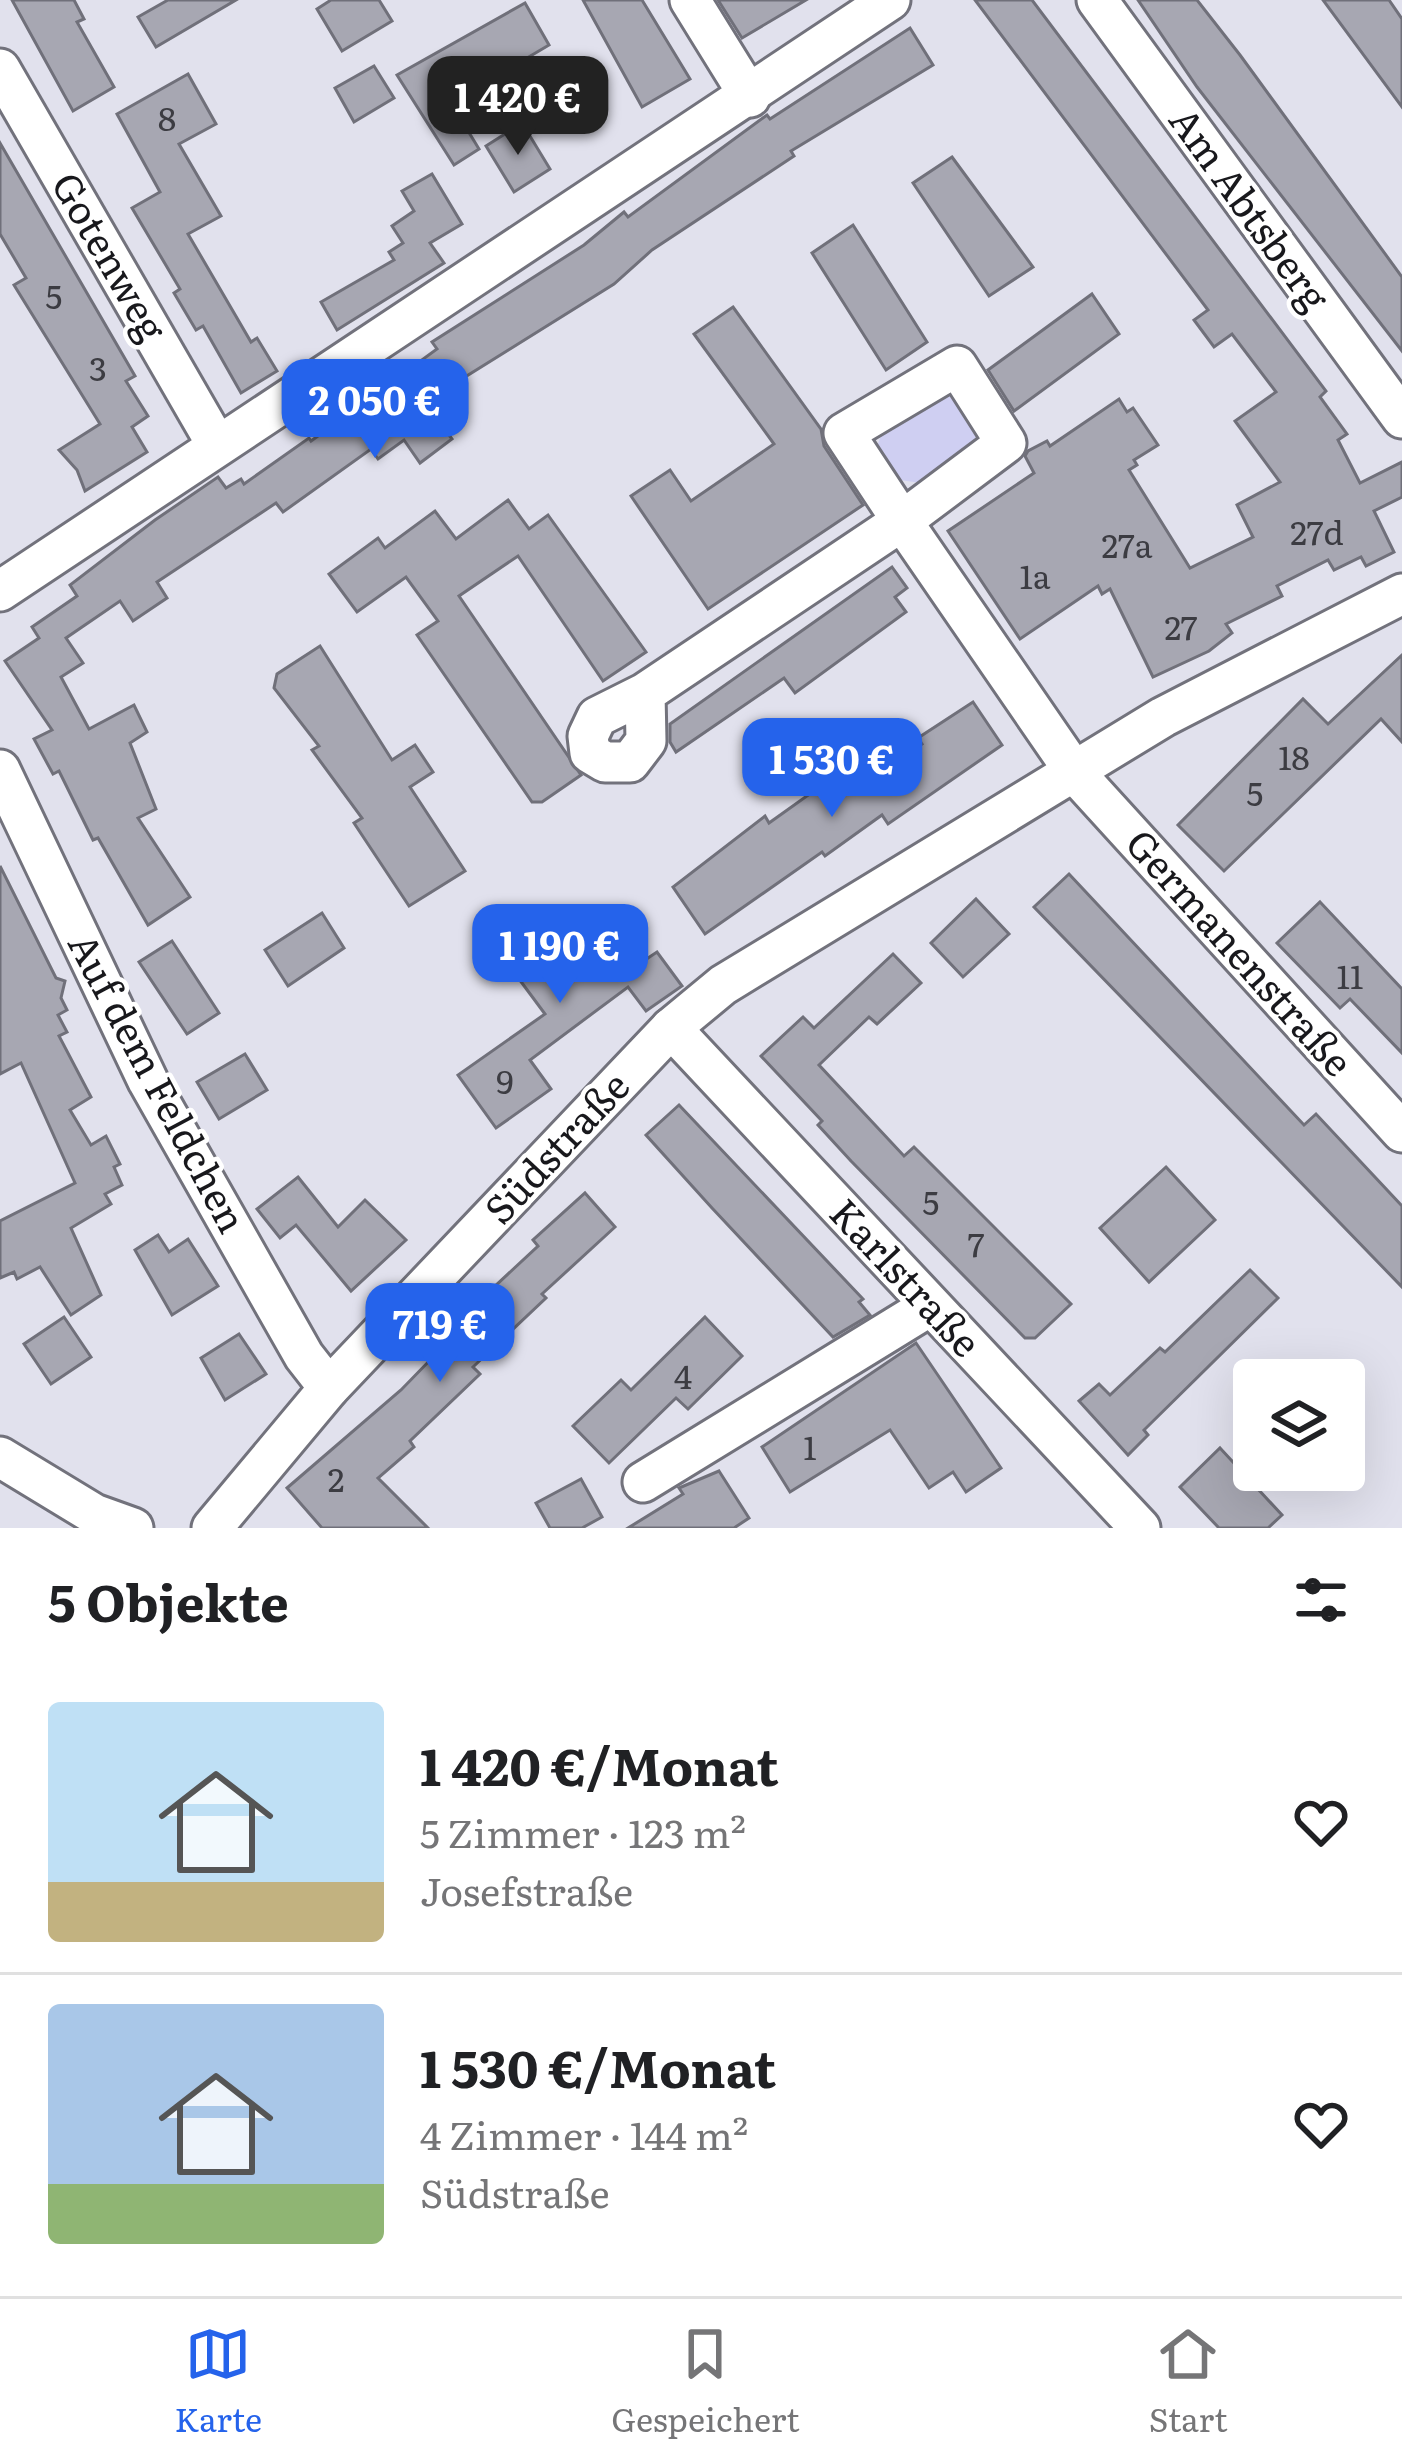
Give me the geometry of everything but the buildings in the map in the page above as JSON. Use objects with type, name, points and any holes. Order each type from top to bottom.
[{"type":"street","points":[[690,0],[750,97]]},
{"type":"street","points":[[0,591],[890,0]]},
{"type":"street","name":"Am Abtsberg","points":[[1096,0],[1402,418]]},
{"type":"street","name":"Gotenweg","points":[[0,69],[217,445]]},
{"type":"street","name":"Germanenstraße","points":[[645,694],[902,521],[1076,774],[1402,1132]]},
{"type":"street","name":"Südstraße","points":[[212,1528],[329,1388],[670,1028],[722,986],[1163,717],[1402,594]]},
{"type":"street","name":"Auf dem Feldchen","points":[[0,770],[148,1081],[304,1356],[329,1388]]},
{"type":"street","name":"Karlstraße","points":[[670,1028],[1140,1528]]},
{"type":"street","points":[[643,1482],[930,1306]]},
{"type":"street","points":[[0,1457],[86,1521],[133,1528]]},
{"type":"shaded area","points":[[950,392],[963,399],[979,429],[976,441],[921,483],[893,479],[876,449],[885,425]]}]
